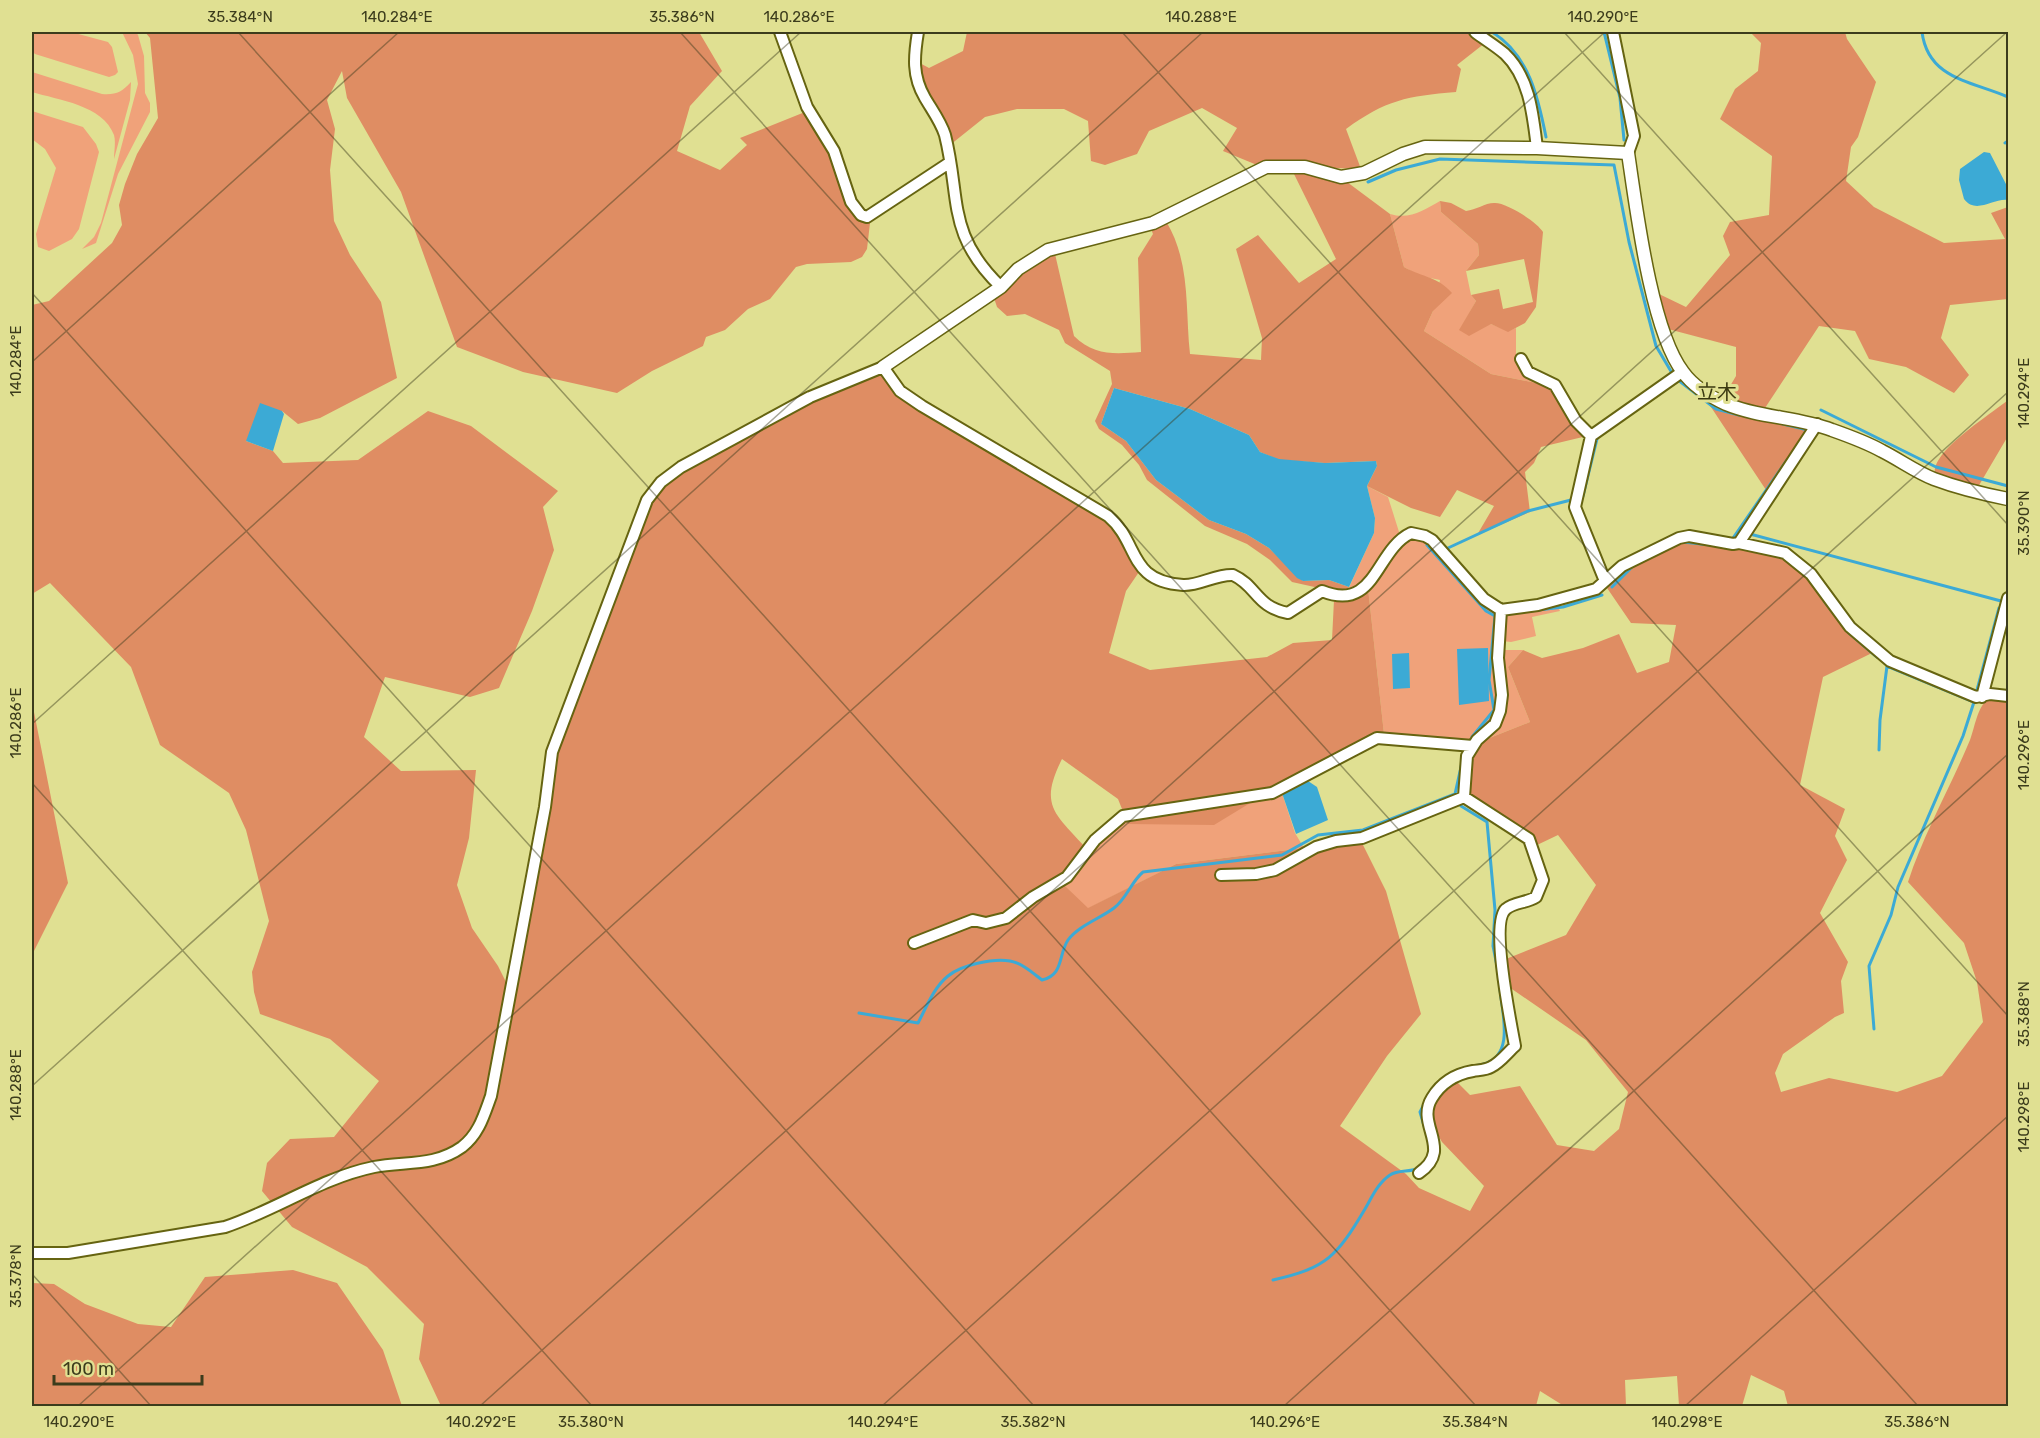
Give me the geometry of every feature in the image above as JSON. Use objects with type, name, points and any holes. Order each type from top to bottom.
[{"type":"street","points":[[780,32],[807,107],[829,140],[851,202],[861,215],[867,217],[949,163]]},
{"type":"street","points":[[918,32],[915,70],[924,96],[945,134],[962,229],[978,260],[1001,286]]},
{"type":"street","points":[[1474,32],[1506,55],[1526,87],[1532,110],[1537,148]]},
{"type":"street","points":[[1613,32],[1634,136],[1628,153],[1642,242],[1661,322],[1682,372],[1706,393],[1728,405],[1817,424],[1881,450],[1932,478],[1970,491],[2008,499]]},
{"type":"street","points":[[32,1253],[68,1253],[225,1227],[247,1220],[341,1176],[376,1167],[437,1161],[471,1138],[478,1129],[491,1096],[545,807],[552,752],[647,500],[661,482],[681,467],[780,416],[810,397],[883,367],[1001,286],[1018,269],[1048,250],[1153,223],[1266,167],[1305,167],[1341,177],[1364,173],[1403,154],[1425,147],[1537,148],[1628,153]]},
{"type":"street","points":[[1521,359],[1528,372],[1555,385],[1576,421],[1591,436]]},
{"type":"street","points":[[883,367],[900,391],[922,406],[1108,516],[1117,524],[1144,572],[1153,577],[1184,585],[1233,575],[1239,578],[1264,604],[1288,613],[1322,591],[1344,597],[1353,595],[1365,586],[1398,541],[1411,533],[1432,540],[1484,598],[1501,610],[1538,605],[1596,589],[1622,566],[1679,538],[1689,536],[1785,553],[1802,564],[1850,627],[1890,661],[1976,697],[1990,694],[2008,696]]},
{"type":"street","points":[[1605,581],[1575,507],[1591,436],[1682,372]]},
{"type":"street","points":[[1733,543],[1817,424]]},
{"type":"street","points":[[1982,697],[2008,598]]},
{"type":"street","points":[[1464,797],[1467,756],[1473,746],[1495,724],[1500,711],[1502,694],[1497,658],[1501,610]]},
{"type":"street","points":[[914,943],[973,920],[986,924],[1006,918],[1033,897],[1068,877],[1095,840],[1123,816],[1272,793],[1377,738],[1473,746]]},
{"type":"street","points":[[1221,876],[1256,874],[1275,870],[1316,847],[1336,841],[1362,838],[1464,797]]},
{"type":"street","points":[[1419,1173],[1427,1167],[1434,1154],[1434,1138],[1426,1120],[1426,1110],[1435,1094],[1455,1076],[1492,1067],[1515,1046],[1500,944],[1501,917],[1507,908],[1528,902],[1536,897],[1543,880],[1529,838],[1464,797]]},
{"type":"shaded area","points":[[32,32],[71,32],[108,42],[112,47],[118,72],[109,77],[35,54],[32,51]]},
{"type":"shaded area","points":[[122,32],[136,32],[138,35],[144,56],[145,93],[150,103],[150,112],[118,174],[96,243],[82,249],[94,237],[101,223],[138,84],[133,55]]},
{"type":"shaded area","points":[[145,32],[699,32],[722,71],[690,106],[677,151],[720,170],[747,145],[740,138],[805,112],[827,143],[846,196],[870,223],[867,249],[862,257],[851,262],[807,264],[796,267],[770,299],[748,309],[725,330],[706,337],[703,346],[652,371],[617,393],[523,372],[457,347],[401,192],[347,98],[342,71],[327,100],[335,129],[330,170],[334,221],[350,255],[381,302],[397,378],[320,418],[298,424],[282,411],[246,441],[273,451],[283,463],[358,460],[428,411],[471,426],[558,491],[543,507],[554,550],[532,611],[499,688],[470,697],[385,677],[364,737],[401,771],[476,770],[469,838],[457,885],[472,928],[498,966],[512,994],[555,751],[655,491],[676,473],[815,397],[880,372],[904,398],[1107,519],[1116,528],[1139,572],[1126,591],[1109,653],[1150,670],[1267,657],[1293,643],[1332,640],[1334,600],[1350,600],[1368,588],[1384,734],[1260,797],[1214,825],[1128,824],[1118,799],[1062,759],[1052,787],[1053,808],[1085,847],[1063,884],[1088,908],[1176,864],[1304,848],[1324,839],[1363,845],[1386,891],[1421,1014],[1387,1056],[1340,1126],[1406,1174],[1419,1188],[1470,1211],[1484,1186],[1442,1142],[1428,1118],[1432,1101],[1454,1079],[1470,1095],[1520,1086],[1557,1145],[1594,1151],[1619,1129],[1628,1092],[1586,1040],[1509,987],[1506,959],[1566,935],[1596,885],[1558,835],[1537,845],[1528,834],[1469,799],[1471,752],[1482,741],[1530,722],[1508,667],[1523,650],[1542,658],[1583,648],[1619,634],[1637,673],[1669,662],[1676,625],[1631,623],[1605,585],[1624,568],[1688,539],[1778,554],[1800,567],[1847,629],[1872,653],[1823,677],[1800,785],[1845,809],[1835,836],[1847,860],[1820,913],[1848,962],[1841,981],[1844,1013],[1783,1054],[1775,1073],[1781,1092],[1829,1078],[1897,1092],[1942,1076],[1983,1022],[1977,982],[1964,943],[1908,882],[1982,707],[1989,698],[2008,700],[2008,1406],[1788,1406],[1784,1391],[1751,1375],[1742,1406],[1679,1406],[1677,1376],[1625,1380],[1626,1406],[1564,1406],[1540,1391],[1536,1406],[441,1406],[419,1359],[424,1324],[367,1267],[292,1227],[262,1191],[267,1163],[290,1139],[334,1137],[379,1081],[330,1039],[260,1014],[252,972],[269,921],[246,830],[229,793],[160,745],[131,667],[50,583],[32,594],[32,305],[49,301],[112,243],[122,225],[119,205],[125,184],[137,154],[158,118],[150,38]]},
{"type":"shaded area","points":[[967,32],[1469,32],[1485,43],[1457,65],[1461,69],[1456,92],[1424,95],[1398,101],[1360,119],[1346,129],[1361,169],[1257,165],[1223,151],[1237,128],[1202,108],[1149,131],[1137,154],[1105,165],[1091,161],[1088,121],[1064,109],[1017,109],[985,117],[950,145],[926,94],[916,61],[929,68],[963,51]]},
{"type":"shaded area","points":[[1750,32],[1845,32],[1847,39],[1876,82],[1858,137],[1851,147],[1846,181],[1874,207],[1944,243],[2005,239],[1991,213],[2008,207],[2008,299],[1950,305],[1941,338],[1969,375],[1954,393],[1906,367],[1869,359],[1855,331],[1819,326],[1765,408],[1723,398],[1736,376],[1736,347],[1668,329],[1659,294],[1686,307],[1730,255],[1723,236],[1730,222],[1769,215],[1772,156],[1720,119],[1735,89],[1758,71],[1761,43]]},
{"type":"shaded area","points":[[32,72],[102,94],[118,92],[131,82],[130,100],[114,159],[115,138],[108,125],[90,110],[79,105],[32,92]]},
{"type":"shaded area","points":[[32,111],[83,127],[99,152],[79,229],[72,239],[49,251],[38,247],[36,234],[56,168],[45,149],[32,139]]},
{"type":"shaded area","points":[[1293,172],[1347,182],[1390,214],[1404,267],[1435,280],[1452,293],[1433,311],[1424,331],[1491,374],[1551,386],[1587,436],[1541,447],[1534,463],[1525,472],[1530,512],[1477,535],[1494,506],[1457,490],[1440,517],[1411,508],[1367,486],[1377,466],[1376,461],[1325,463],[1279,460],[1260,452],[1249,435],[1190,409],[1114,388],[1101,424],[1126,441],[1156,480],[1209,520],[1246,534],[1269,548],[1303,581],[1329,580],[1349,587],[1346,594],[1292,582],[1270,560],[1247,544],[1205,526],[1147,480],[1139,465],[1122,445],[1099,429],[1095,421],[1112,384],[1110,371],[1065,343],[1059,330],[1025,314],[1007,316],[997,307],[993,295],[1041,260],[1055,254],[1074,336],[1089,347],[1105,352],[1141,352],[1138,258],[1153,234],[1151,229],[1166,221],[1180,253],[1183,269],[1190,354],[1261,360],[1262,338],[1236,249],[1258,235],[1299,283],[1336,259]]},
{"type":"shaded area","points":[[1440,201],[1441,212],[1478,244],[1479,255],[1466,271],[1471,295],[1476,301],[1460,330],[1491,324],[1508,331],[1516,328],[1516,353],[1520,366],[1551,386],[1491,374],[1424,331],[1433,311],[1440,280],[1420,276],[1404,267],[1390,214],[1410,215]]},
{"type":"shaded area","points":[[1440,201],[1451,203],[1466,211],[1491,203],[1506,206],[1521,213],[1543,232],[1536,307],[1525,323],[1508,332],[1491,324],[1469,336],[1459,330],[1476,301],[1471,295],[1499,289],[1503,309],[1533,302],[1524,259],[1466,271],[1479,255],[1478,244],[1441,212]]},
{"type":"shaded area","points":[[1703,395],[1810,426],[1768,493]]},
{"type":"shaded area","points":[[2008,400],[2008,436],[1978,487],[1935,474],[1936,465],[1952,444]]},
{"type":"shaded area","points":[[1367,486],[1388,497],[1400,535],[1367,581],[1346,594],[1374,533],[1375,518]]},
{"type":"shaded area","points":[[1423,538],[1497,612],[1499,699],[1494,719],[1471,743],[1384,734],[1368,588],[1403,539]]},
{"type":"shaded area","points":[[1556,604],[1560,611],[1532,617],[1536,636],[1511,642],[1502,641],[1504,616],[1508,611]]},
{"type":"shaded area","points":[[1501,650],[1523,650],[1508,667],[1530,722],[1482,741],[1495,727]]},
{"type":"shaded area","points":[[32,702],[68,883],[32,955]]},
{"type":"shaded area","points":[[1282,793],[1295,833],[1304,848],[1176,864],[1087,909],[1063,884],[1091,849],[1126,819]]},
{"type":"shaded area","points":[[293,1270],[337,1283],[383,1350],[402,1406],[32,1406],[32,1283],[54,1284],[85,1304],[138,1324],[171,1327],[205,1277]]},
{"type":"water","points":[[1984,152],[1990,153],[2008,188],[2008,200],[1974,206],[1964,199],[1959,180],[1960,169]]},
{"type":"water","points":[[1114,388],[1190,409],[1249,435],[1260,452],[1279,459],[1325,463],[1376,461],[1377,466],[1367,486],[1375,518],[1374,533],[1349,587],[1329,580],[1303,581],[1297,578],[1269,548],[1246,534],[1209,520],[1156,480],[1126,441],[1101,424]]},
{"type":"water","points":[[260,403],[282,411],[284,414],[273,451],[246,441]]},
{"type":"water","points":[[1488,648],[1489,701],[1459,705],[1457,649]]},
{"type":"water","points":[[1409,653],[1410,688],[1393,689],[1392,654]]},
{"type":"water","points":[[1305,779],[1317,787],[1328,820],[1296,834],[1282,793]]},
{"type":"waterway","points":[[1492,32],[1515,52],[1530,78],[1546,137]]},
{"type":"waterway","points":[[1604,32],[1620,98],[1624,140]]},
{"type":"waterway","points":[[1922,32],[1926,48],[1942,69],[1966,82],[2008,97]]},
{"type":"waterway","points":[[1368,182],[1396,170],[1440,159],[1614,165],[1629,242],[1656,346],[1672,373]]},
{"type":"waterway","points":[[1678,380],[1716,409],[1739,415]]},
{"type":"waterway","points":[[1821,410],[1936,467],[2008,486]]},
{"type":"waterway","points":[[1783,424],[1808,430]]},
{"type":"waterway","points":[[1583,496],[1598,435]]},
{"type":"waterway","points":[[1731,541],[1787,460]]},
{"type":"waterway","points":[[1448,548],[1528,511],[1571,500]]},
{"type":"waterway","points":[[1750,534],[2001,601]]},
{"type":"waterway","points":[[1683,542],[1729,547]]},
{"type":"waterway","points":[[1427,545],[1486,611],[1495,616],[1489,680],[1494,710],[1472,737]]},
{"type":"waterway","points":[[1612,587],[1632,567]]},
{"type":"waterway","points":[[1521,612],[1563,607],[1602,595]]},
{"type":"waterway","points":[[1825,602],[1848,632],[1877,657]]},
{"type":"waterway","points":[[1977,690],[1999,608]]},
{"type":"waterway","points":[[1874,1029],[1869,966],[1891,915],[1898,887],[1963,736],[1974,702],[1887,666],[1880,720],[1879,750]]},
{"type":"waterway","points":[[859,1013],[918,1023],[934,992],[948,976],[969,966],[986,962],[1003,960],[1014,962],[1042,980],[1049,977],[1054,974],[1060,964],[1065,946],[1072,935],[1114,908],[1143,872],[1282,855],[1318,835],[1363,830],[1455,794],[1465,749]]},
{"type":"waterway","points":[[1461,806],[1487,822],[1495,910],[1493,946],[1498,971]]},
{"type":"waterway","points":[[1449,1075],[1461,1069],[1484,1064],[1494,1059],[1500,1052],[1504,1032],[1500,989]]},
{"type":"waterway","points":[[1425,1129],[1420,1112],[1432,1089]]},
{"type":"waterway","points":[[1273,1280],[1306,1270],[1329,1258],[1346,1238],[1382,1182],[1393,1173],[1417,1169]]},
{"type":"district","name":"立木","points":[[1717,392]]}]
